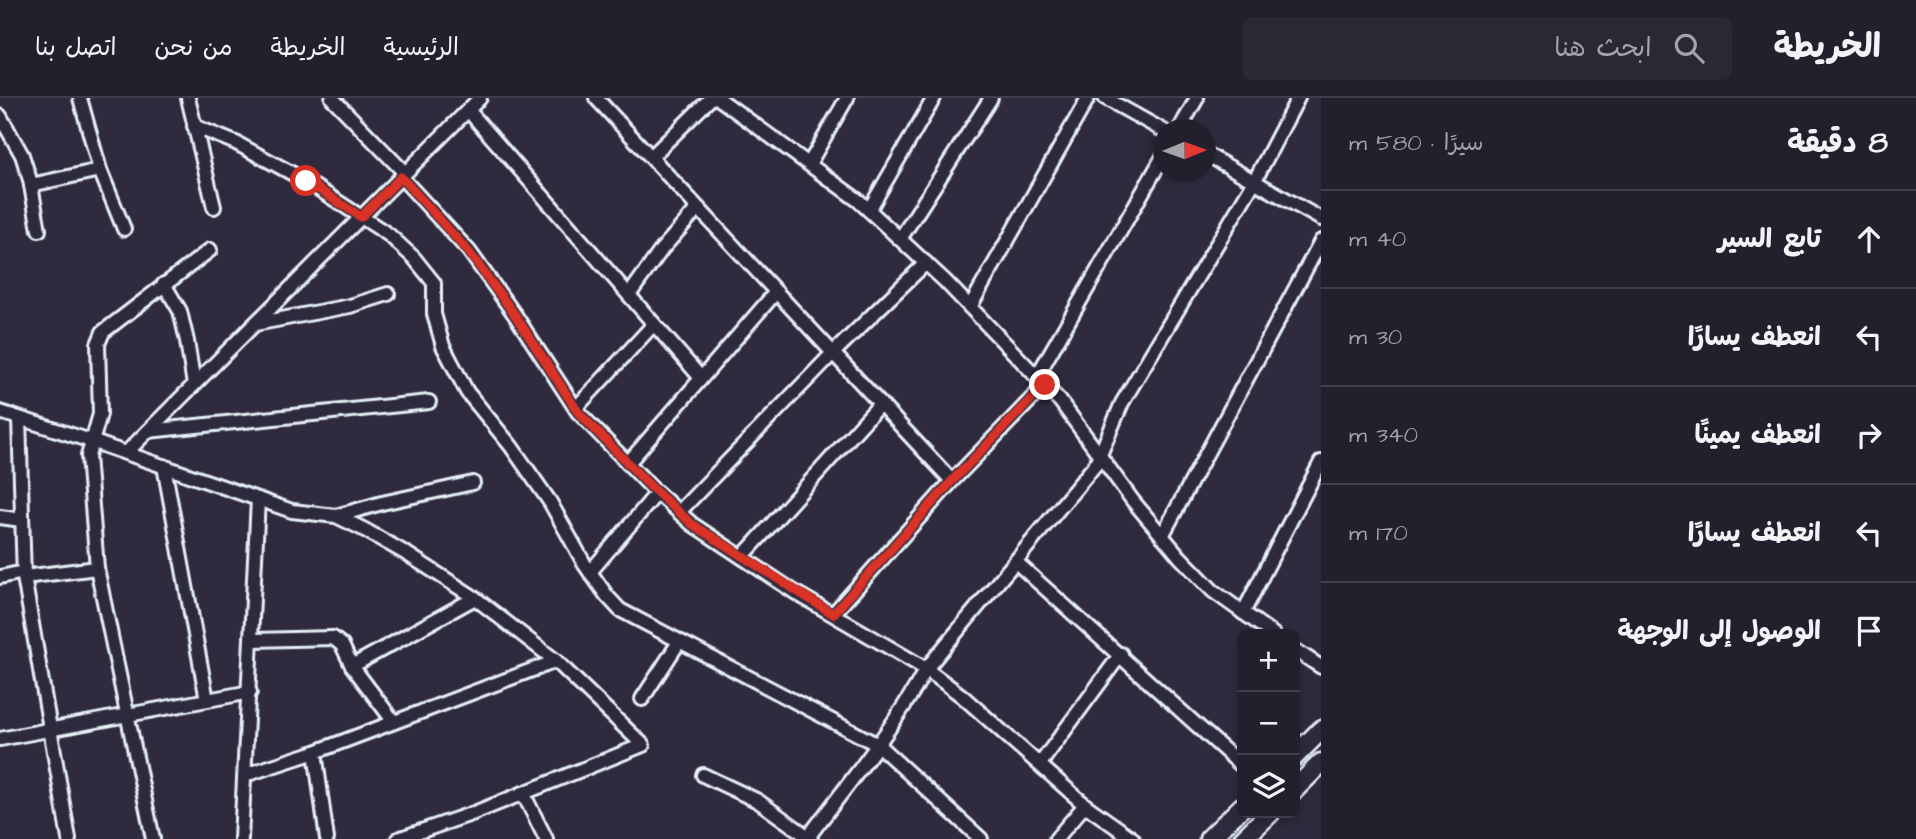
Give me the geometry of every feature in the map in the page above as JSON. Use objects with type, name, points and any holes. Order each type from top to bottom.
[{"type":"main road","points":[[1296,755],[1321,730]]},
{"type":"main road","points":[[1300,784],[1321,764]]},
{"type":"main road","points":[[1209,839],[1237,812]]},
{"type":"main road","points":[[1243,839],[1265,818]]},
{"type":"street","points":[[80,98],[100,170],[124,229]]},
{"type":"street","points":[[188,98],[214,207]]},
{"type":"street","points":[[332,98],[468,251],[515,315],[576,408],[657,493],[692,524],[742,557],[926,669],[962,696],[1085,805],[1133,839]]},
{"type":"street","points":[[126,453],[480,98]]},
{"type":"street","points":[[596,98],[952,481]]},
{"type":"street","points":[[651,157],[711,98]]},
{"type":"street","points":[[718,98],[869,210],[926,263],[1060,401],[1101,453],[1133,501],[1213,591],[1266,629]]},
{"type":"street","points":[[735,110],[743,98]]},
{"type":"street","points":[[809,164],[847,98]]},
{"type":"street","points":[[869,210],[934,98]]},
{"type":"street","points":[[900,239],[991,98]]},
{"type":"street","points":[[970,307],[1088,98]]},
{"type":"street","points":[[1105,98],[1153,125]]},
{"type":"street","points":[[1185,119],[1197,98]]},
{"type":"street","points":[[703,775],[758,801],[809,838],[878,746],[926,669],[1096,464],[1122,403],[1254,182],[1298,98]]},
{"type":"street","points":[[468,110],[701,378]]},
{"type":"street","points":[[0,116],[22,155],[31,185],[39,230]]},
{"type":"street","points":[[194,126],[236,143],[306,181],[398,243],[415,258],[434,283],[434,314],[443,346],[467,392],[511,446],[550,502],[590,572],[620,610],[878,746],[981,839]]},
{"type":"street","points":[[1216,160],[1321,219]]},
{"type":"street","points":[[31,185],[100,170]]},
{"type":"street","points":[[833,614],[1041,381],[1153,175]]},
{"type":"street","points":[[629,295],[662,249],[698,208]]},
{"type":"street","points":[[1162,536],[1321,241]]},
{"type":"street","points":[[153,839],[97,568],[88,456],[100,414],[100,337],[164,284],[211,250]]},
{"type":"street","points":[[679,512],[926,263]]},
{"type":"street","points":[[164,284],[180,312],[194,385]]},
{"type":"street","points":[[628,463],[776,292]]},
{"type":"street","points":[[254,324],[351,306],[388,294]]},
{"type":"street","points":[[576,408],[654,324]]},
{"type":"street","points":[[148,431],[429,402]]},
{"type":"street","points":[[742,557],[880,404]]},
{"type":"street","points":[[0,412],[292,511],[336,516],[407,554],[475,598],[556,662],[643,745],[398,839]]},
{"type":"street","points":[[19,419],[24,574],[48,730],[69,839]]},
{"type":"street","points":[[1243,613],[1321,462]]},
{"type":"street","points":[[164,466],[207,700]]},
{"type":"street","points":[[336,516],[382,502],[473,483]]},
{"type":"street","points":[[590,572],[657,493]]},
{"type":"street","points":[[241,839],[258,499]]},
{"type":"street","points":[[0,517],[22,520]]},
{"type":"street","points":[[1016,562],[1237,760]]},
{"type":"street","points":[[0,577],[97,568]]},
{"type":"street","points":[[352,666],[475,598]]},
{"type":"street","points":[[253,640],[333,638],[342,645],[352,666],[394,722]]},
{"type":"street","points":[[642,699],[679,642]]},
{"type":"street","points":[[1300,653],[1320,664]]},
{"type":"street","points":[[1040,764],[1121,654]]},
{"type":"street","points":[[245,775],[315,752],[556,662]]},
{"type":"street","points":[[0,739],[250,692]]},
{"type":"street","points":[[315,752],[327,839]]},
{"type":"street","points":[[523,793],[546,839]]},
{"type":"street","points":[[1056,839],[1085,805]]},
{"type":"route","points":[[306,181],[361,217],[401,177],[468,251],[515,315],[578,412],[652,488],[692,524],[796,593],[833,614],[952,481],[1045,385]]}]
